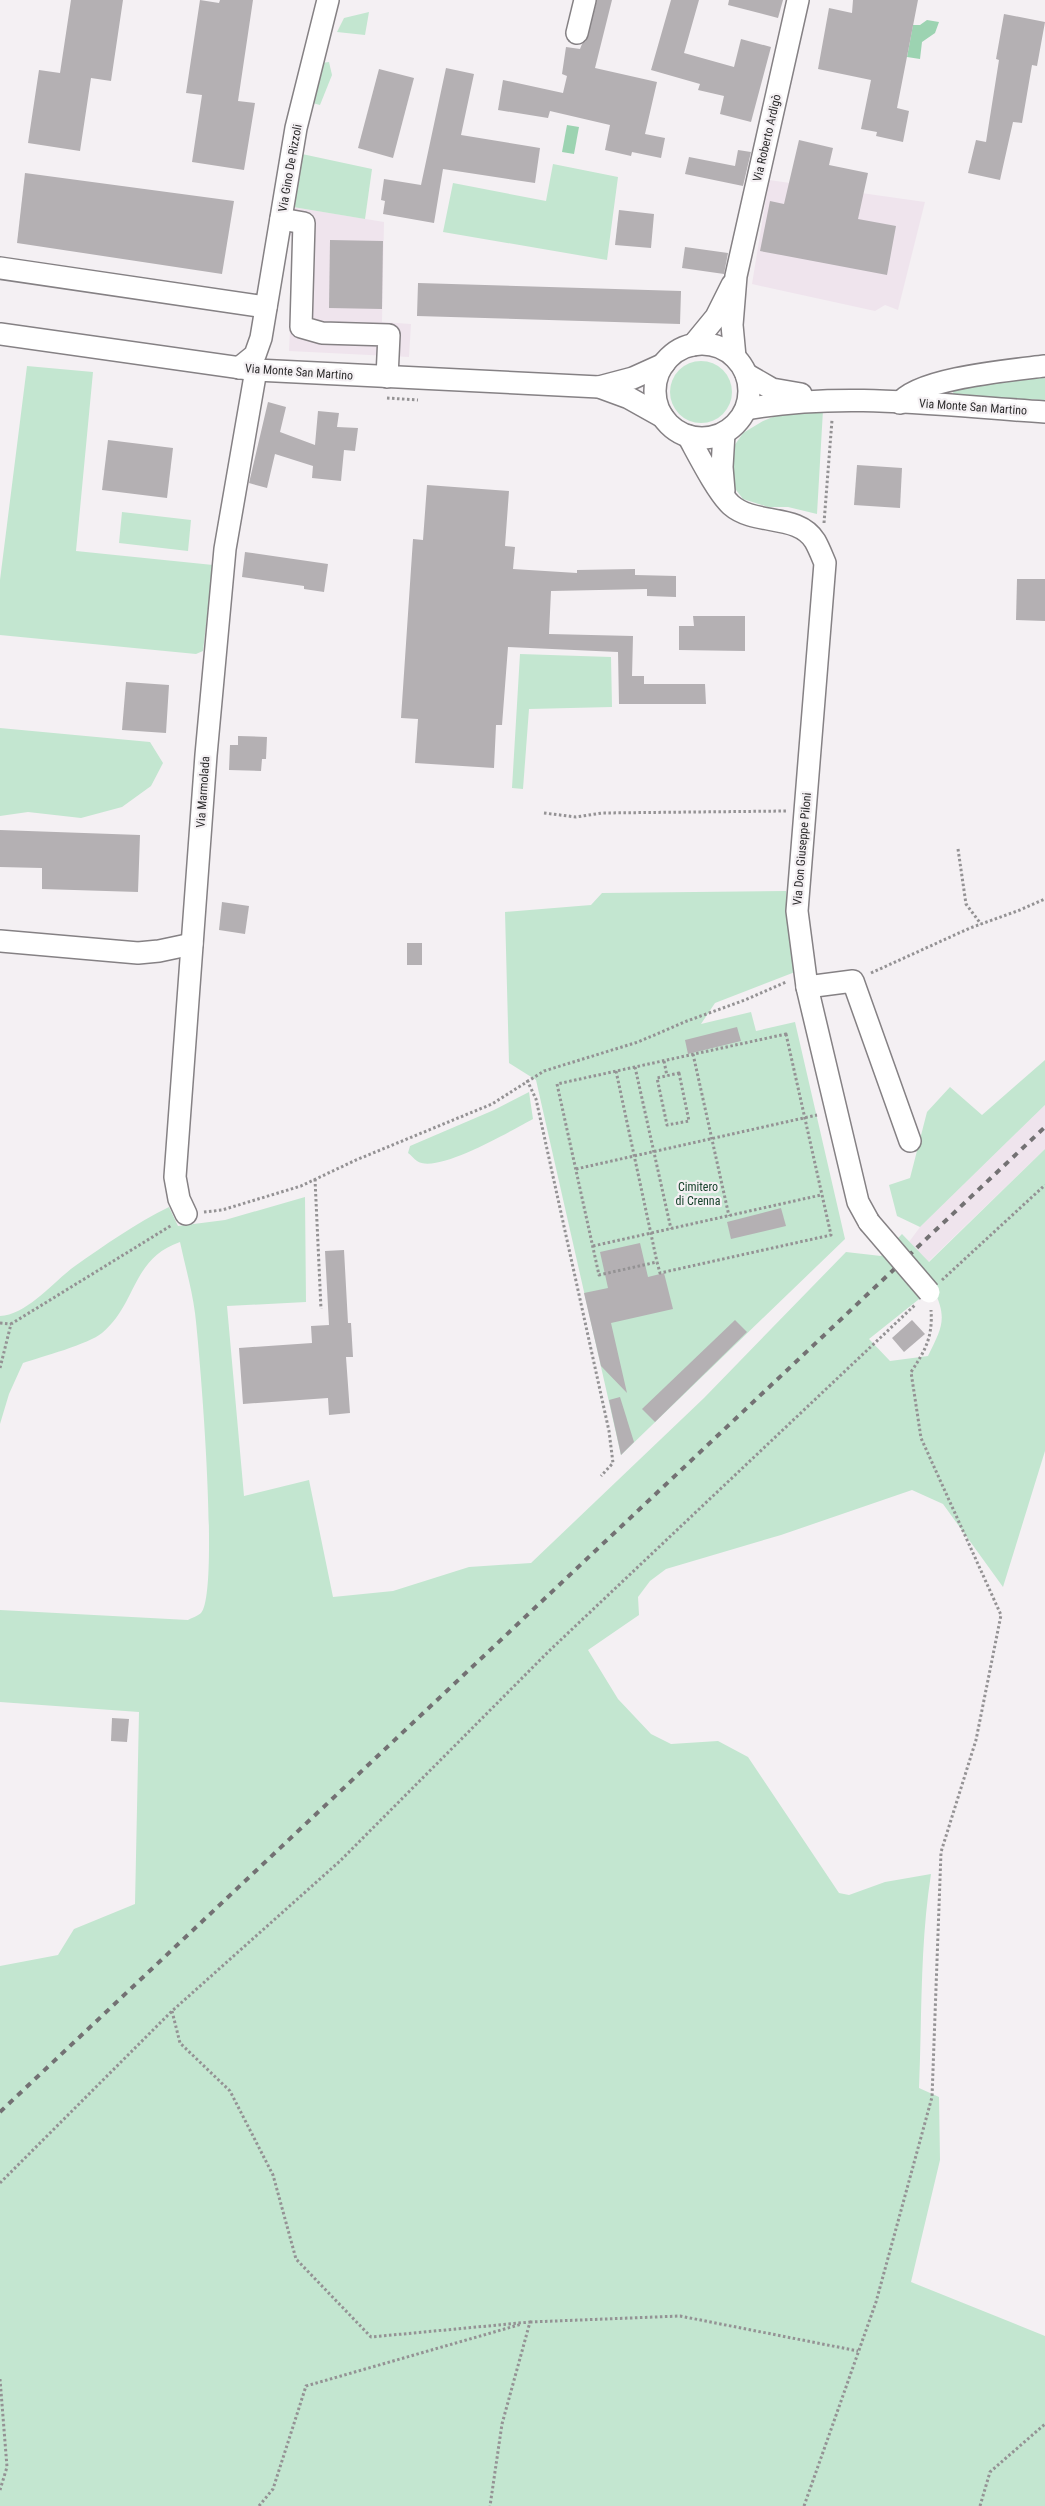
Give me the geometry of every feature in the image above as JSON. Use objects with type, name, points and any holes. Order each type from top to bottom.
[{"type":"street","name":"Via Gino De Rizzoli","points":[[256,370],[255,356],[266,307],[296,128],[328,0]]},
{"type":"street","points":[[577,33],[585,0]]},
{"type":"street","name":"Via Roberto Ardigò","points":[[741,366],[732,325],[736,276],[798,0]]},
{"type":"street","points":[[281,218],[304,223],[301,327],[322,333],[388,335],[387,377]]},
{"type":"street","points":[[0,268],[266,307]]},
{"type":"street","name":"Via Roberto Ardigò","points":[[693,345],[716,317],[736,276]]},
{"type":"street","name":"Via Monte San Martino","points":[[0,334],[256,370],[600,388],[629,398],[663,417]]},
{"type":"street","points":[[256,370],[265,353],[260,338]]},
{"type":"street","points":[[708,344],[723,348],[741,366],[749,398],[746,409],[737,423],[724,433],[712,437],[688,436],[674,429],[663,417],[657,404],[655,390],[657,376],[664,364],[676,352],[693,345],[708,344]]},
{"type":"street","name":"Via Monte San Martino","points":[[600,388],[633,378],[664,364]]},
{"type":"street","name":"Via Monte San Martino","points":[[741,366],[772,389],[834,400]]},
{"type":"street","name":"Via Monte San Martino","points":[[900,403],[910,393],[944,382],[1045,366]]},
{"type":"street","name":"Via Marmolada","points":[[186,1214],[179,1200],[174,1177],[192,944],[225,550],[256,370]]},
{"type":"street","name":"Via Monte San Martino","points":[[746,409],[775,404],[834,400],[1045,412]]},
{"type":"street","points":[[724,433],[722,467],[725,496]]},
{"type":"street","points":[[688,436],[731,505],[753,517],[792,525],[815,540]]},
{"type":"street","name":"Via Don Giuseppe Piloni","points":[[815,540],[825,563],[797,911],[806,982],[858,1202],[869,1222],[929,1292]]},
{"type":"street","points":[[0,941],[138,953],[192,944]]},
{"type":"street","points":[[806,982],[853,981],[910,1141]]},
{"type":"path","points":[[383,398],[428,400]]},
{"type":"path","points":[[815,540],[826,520],[834,400]]},
{"type":"path","points":[[544,813],[576,817],[602,813],[805,811]]},
{"type":"path","points":[[958,849],[966,904],[981,924]]},
{"type":"path","points":[[853,981],[981,924],[1045,899]]},
{"type":"path","points":[[0,1323],[11,1324],[181,1220],[186,1214],[222,1210],[301,1186],[356,1160],[492,1104],[544,1071],[638,1042],[785,982],[806,982]]},
{"type":"path","points":[[616,1071],[660,1273],[830,1235],[822,1195],[786,1034],[664,1061],[616,1071],[557,1084],[600,1275],[657,1262]]},
{"type":"path","points":[[693,1054],[728,1216]]},
{"type":"path","points":[[664,1061],[667,1076]]},
{"type":"path","points":[[635,1067],[671,1229]]},
{"type":"path","points":[[679,1073],[689,1120],[667,1126],[657,1078],[667,1076],[679,1073]]},
{"type":"path","points":[[528,1080],[536,1099],[609,1432],[613,1462],[601,1476]]},
{"type":"path","points":[[576,1169],[836,1111]]},
{"type":"path","points":[[315,1179],[321,1309]]},
{"type":"path","points":[[0,2183],[172,2011],[340,1861],[549,1651],[1045,1185]]},
{"type":"path","points":[[593,1246],[822,1195]]},
{"type":"path","points":[[804,2506],[876,2302],[932,2097],[941,1852],[976,1740],[1001,1615],[921,1438],[911,1372],[927,1348],[932,1321],[929,1292]]},
{"type":"path","points":[[0,1368],[11,1324]]},
{"type":"path","points":[[172,2011],[180,2043],[230,2091],[273,2175],[296,2259],[371,2337],[530,2322],[680,2316],[858,2351]]},
{"type":"path","points":[[259,2506],[273,2489],[306,2386],[530,2322]]},
{"type":"path","points":[[490,2506],[502,2424],[530,2322]]},
{"type":"path","points":[[0,2379],[7,2467],[0,2490]]},
{"type":"path","points":[[980,2506],[990,2472],[1045,2424]]},
{"type":"shaded area","points":[[927,20],[939,22],[935,33],[922,42],[920,59],[907,57],[913,25],[920,25]]},
{"type":"shaded area","points":[[567,125],[579,127],[574,154],[562,152]]},
{"type":"shaded area","points":[[769,180],[925,202],[898,310],[885,305],[875,311],[752,284]]},
{"type":"shaded area","points":[[293,207],[384,222],[382,322],[411,324],[409,357],[289,351],[294,240],[289,233]]},
{"type":"shaded area","points":[[1045,1105],[1045,1149],[928,1262],[909,1242],[920,1227]]},
{"type":"green space","points":[[369,12],[365,35],[337,32],[344,18]]},
{"type":"green space","points":[[329,62],[332,75],[320,105],[309,102],[321,63]]},
{"type":"green space","points":[[302,154],[372,169],[365,219],[293,207]]},
{"type":"green space","points":[[553,164],[618,177],[607,260],[443,232],[453,183],[546,201]]},
{"type":"green space","points":[[701,361],[713,363],[723,370],[730,380],[732,392],[730,404],[723,414],[713,421],[701,423],[689,421],[679,414],[672,404],[670,392],[672,380],[679,370],[689,363]]},
{"type":"green space","points":[[27,366],[93,372],[76,551],[213,565],[203,651],[196,654],[0,635],[0,580]]},
{"type":"green space","points":[[1045,372],[1045,400],[954,396],[953,392],[956,386]]},
{"type":"green space","points":[[823,410],[817,514],[788,507],[768,507],[743,499],[730,482],[732,449],[743,433],[763,421],[778,415]]},
{"type":"green space","points":[[122,512],[191,520],[188,551],[119,543]]},
{"type":"green space","points":[[520,654],[611,657],[612,707],[529,709],[523,789],[512,788]]},
{"type":"green space","points":[[0,728],[150,742],[163,763],[151,786],[122,807],[81,818],[28,812],[0,816]]},
{"type":"green space","name":"Cimitero di Crenna","points":[[786,891],[795,972],[715,1003],[701,1024],[751,1012],[756,1031],[795,1022],[845,1239],[621,1455],[536,1080],[509,1063],[505,912],[591,905],[602,893]]},
{"type":"green space","points":[[1045,1060],[1045,1105],[920,1227],[897,1216],[889,1185],[910,1178],[927,1112],[950,1087],[982,1115]]},
{"type":"green space","points":[[529,1092],[533,1119],[492,1141],[457,1157],[427,1164],[417,1161],[408,1153],[410,1146],[494,1110]]},
{"type":"green space","points":[[1045,1149],[1045,1451],[1003,1587],[943,1504],[912,1490],[781,1535],[666,1569],[650,1581],[638,1597],[639,1615],[588,1650],[618,1699],[651,1734],[671,1744],[718,1741],[748,1757],[839,1893],[849,1895],[885,1882],[931,1874],[923,1954],[919,2088],[939,2097],[940,2160],[911,2282],[1045,2336],[1045,2506],[0,2506],[0,1966],[58,1955],[74,1929],[135,1904],[139,1712],[0,1702],[0,1610],[188,1620],[201,1613],[206,1596],[209,1563],[209,1519],[204,1420],[195,1313],[180,1242],[152,1259],[143,1271],[122,1309],[102,1333],[76,1346],[23,1363],[9,1394],[0,1424],[0,1316],[20,1310],[30,1304],[86,1258],[133,1227],[169,1207],[178,1226],[225,1220],[305,1197],[306,1302],[227,1306],[244,1496],[309,1480],[333,1597],[393,1591],[469,1567],[531,1563],[704,1398],[846,1252],[881,1256],[902,1234],[929,1262]],"holes":[[[933,1288],[942,1315],[940,1330],[928,1356],[890,1361],[869,1339]]]},
{"type":"building","points":[[71,0],[123,0],[111,81],[91,78],[80,151],[28,143],[39,70],[60,73]]},
{"type":"building","points":[[200,0],[219,3],[220,0],[253,0],[238,101],[255,103],[244,170],[192,162],[202,95],[186,93]]},
{"type":"building","points":[[597,0],[612,0],[595,68],[657,82],[645,134],[665,138],[661,158],[632,152],[631,156],[605,150],[610,125],[550,111],[548,118],[498,110],[503,80],[563,93],[567,76],[562,74],[566,47],[580,49],[586,41]]},
{"type":"building","points":[[671,0],[699,0],[684,53],[734,67],[741,39],[771,47],[751,122],[720,114],[724,96],[698,90],[700,84],[651,70]]},
{"type":"building","points":[[729,0],[783,0],[778,18],[728,5]]},
{"type":"building","points":[[853,0],[918,0],[897,108],[909,111],[903,142],[876,136],[877,132],[861,129],[871,80],[818,69],[829,8],[852,13]]},
{"type":"building","points":[[1004,14],[1045,22],[1037,66],[1032,65],[1022,123],[1013,122],[1000,180],[968,173],[976,140],[986,142],[999,60],[996,59]]},
{"type":"building","points":[[446,68],[474,74],[461,135],[540,148],[535,183],[443,169],[434,223],[383,214],[385,201],[381,200],[384,179],[421,185]]},
{"type":"building","points":[[379,69],[414,78],[393,158],[358,148]]},
{"type":"building","points":[[799,140],[833,148],[829,165],[868,173],[858,219],[896,226],[887,275],[760,251],[770,201],[784,204]]},
{"type":"building","points":[[738,150],[751,152],[743,186],[685,174],[689,157],[735,166]]},
{"type":"building","points":[[25,173],[234,201],[222,274],[17,243]]},
{"type":"building","points":[[619,210],[654,214],[651,248],[615,245]]},
{"type":"building","points":[[330,240],[383,241],[382,309],[329,308]]},
{"type":"building","points":[[685,247],[728,253],[724,274],[682,268]]},
{"type":"building","points":[[418,283],[681,291],[680,324],[417,316]]},
{"type":"building","points":[[268,402],[286,407],[280,432],[315,445],[318,411],[339,413],[337,427],[358,428],[355,451],[344,450],[341,481],[312,478],[313,466],[275,454],[267,488],[249,483]]},
{"type":"building","points":[[108,440],[173,448],[167,498],[102,490]]},
{"type":"building","points":[[857,465],[902,468],[900,508],[854,505]]},
{"type":"building","points":[[427,485],[509,491],[505,546],[515,547],[513,569],[577,573],[577,570],[635,569],[635,575],[676,576],[676,597],[647,596],[647,589],[551,591],[549,634],[633,636],[632,676],[644,676],[644,684],[705,684],[706,704],[619,704],[618,652],[508,647],[502,725],[496,725],[494,768],[415,763],[418,719],[401,718],[413,539],[423,540]]},
{"type":"building","points":[[245,552],[328,564],[324,592],[304,589],[304,586],[242,577]]},
{"type":"building","points":[[1017,579],[1045,579],[1045,621],[1016,620]]},
{"type":"building","points":[[693,616],[745,616],[745,651],[679,650],[679,626],[694,626]]},
{"type":"building","points":[[126,682],[169,685],[166,733],[122,730]]},
{"type":"building","points":[[238,736],[267,737],[266,759],[262,759],[261,771],[229,770],[230,745],[238,745]]},
{"type":"building","points":[[0,830],[140,835],[138,892],[42,889],[42,868],[0,867]]},
{"type":"building","points":[[222,902],[249,906],[245,934],[219,930]]},
{"type":"building","points":[[407,943],[422,943],[422,965],[407,965]]},
{"type":"building","points":[[737,1027],[741,1041],[688,1054],[685,1040]]},
{"type":"building","points":[[781,1208],[786,1226],[731,1239],[727,1222]]},
{"type":"building","points":[[640,1243],[648,1277],[664,1273],[673,1309],[611,1323],[627,1393],[601,1366],[584,1293],[608,1288],[600,1252]]},
{"type":"building","points":[[344,1250],[348,1323],[351,1323],[353,1357],[346,1357],[350,1413],[329,1415],[328,1398],[243,1404],[239,1348],[312,1343],[311,1326],[329,1325],[325,1251]]},
{"type":"building","points":[[735,1320],[747,1332],[655,1422],[642,1409]]},
{"type":"building","points":[[912,1320],[925,1334],[904,1352],[892,1338]]},
{"type":"building","points":[[620,1397],[634,1442],[621,1455],[609,1400]]},
{"type":"building","points":[[112,1718],[129,1719],[127,1742],[111,1741]]},
{"type":"railway","points":[[0,2112],[1045,1127]]}]
